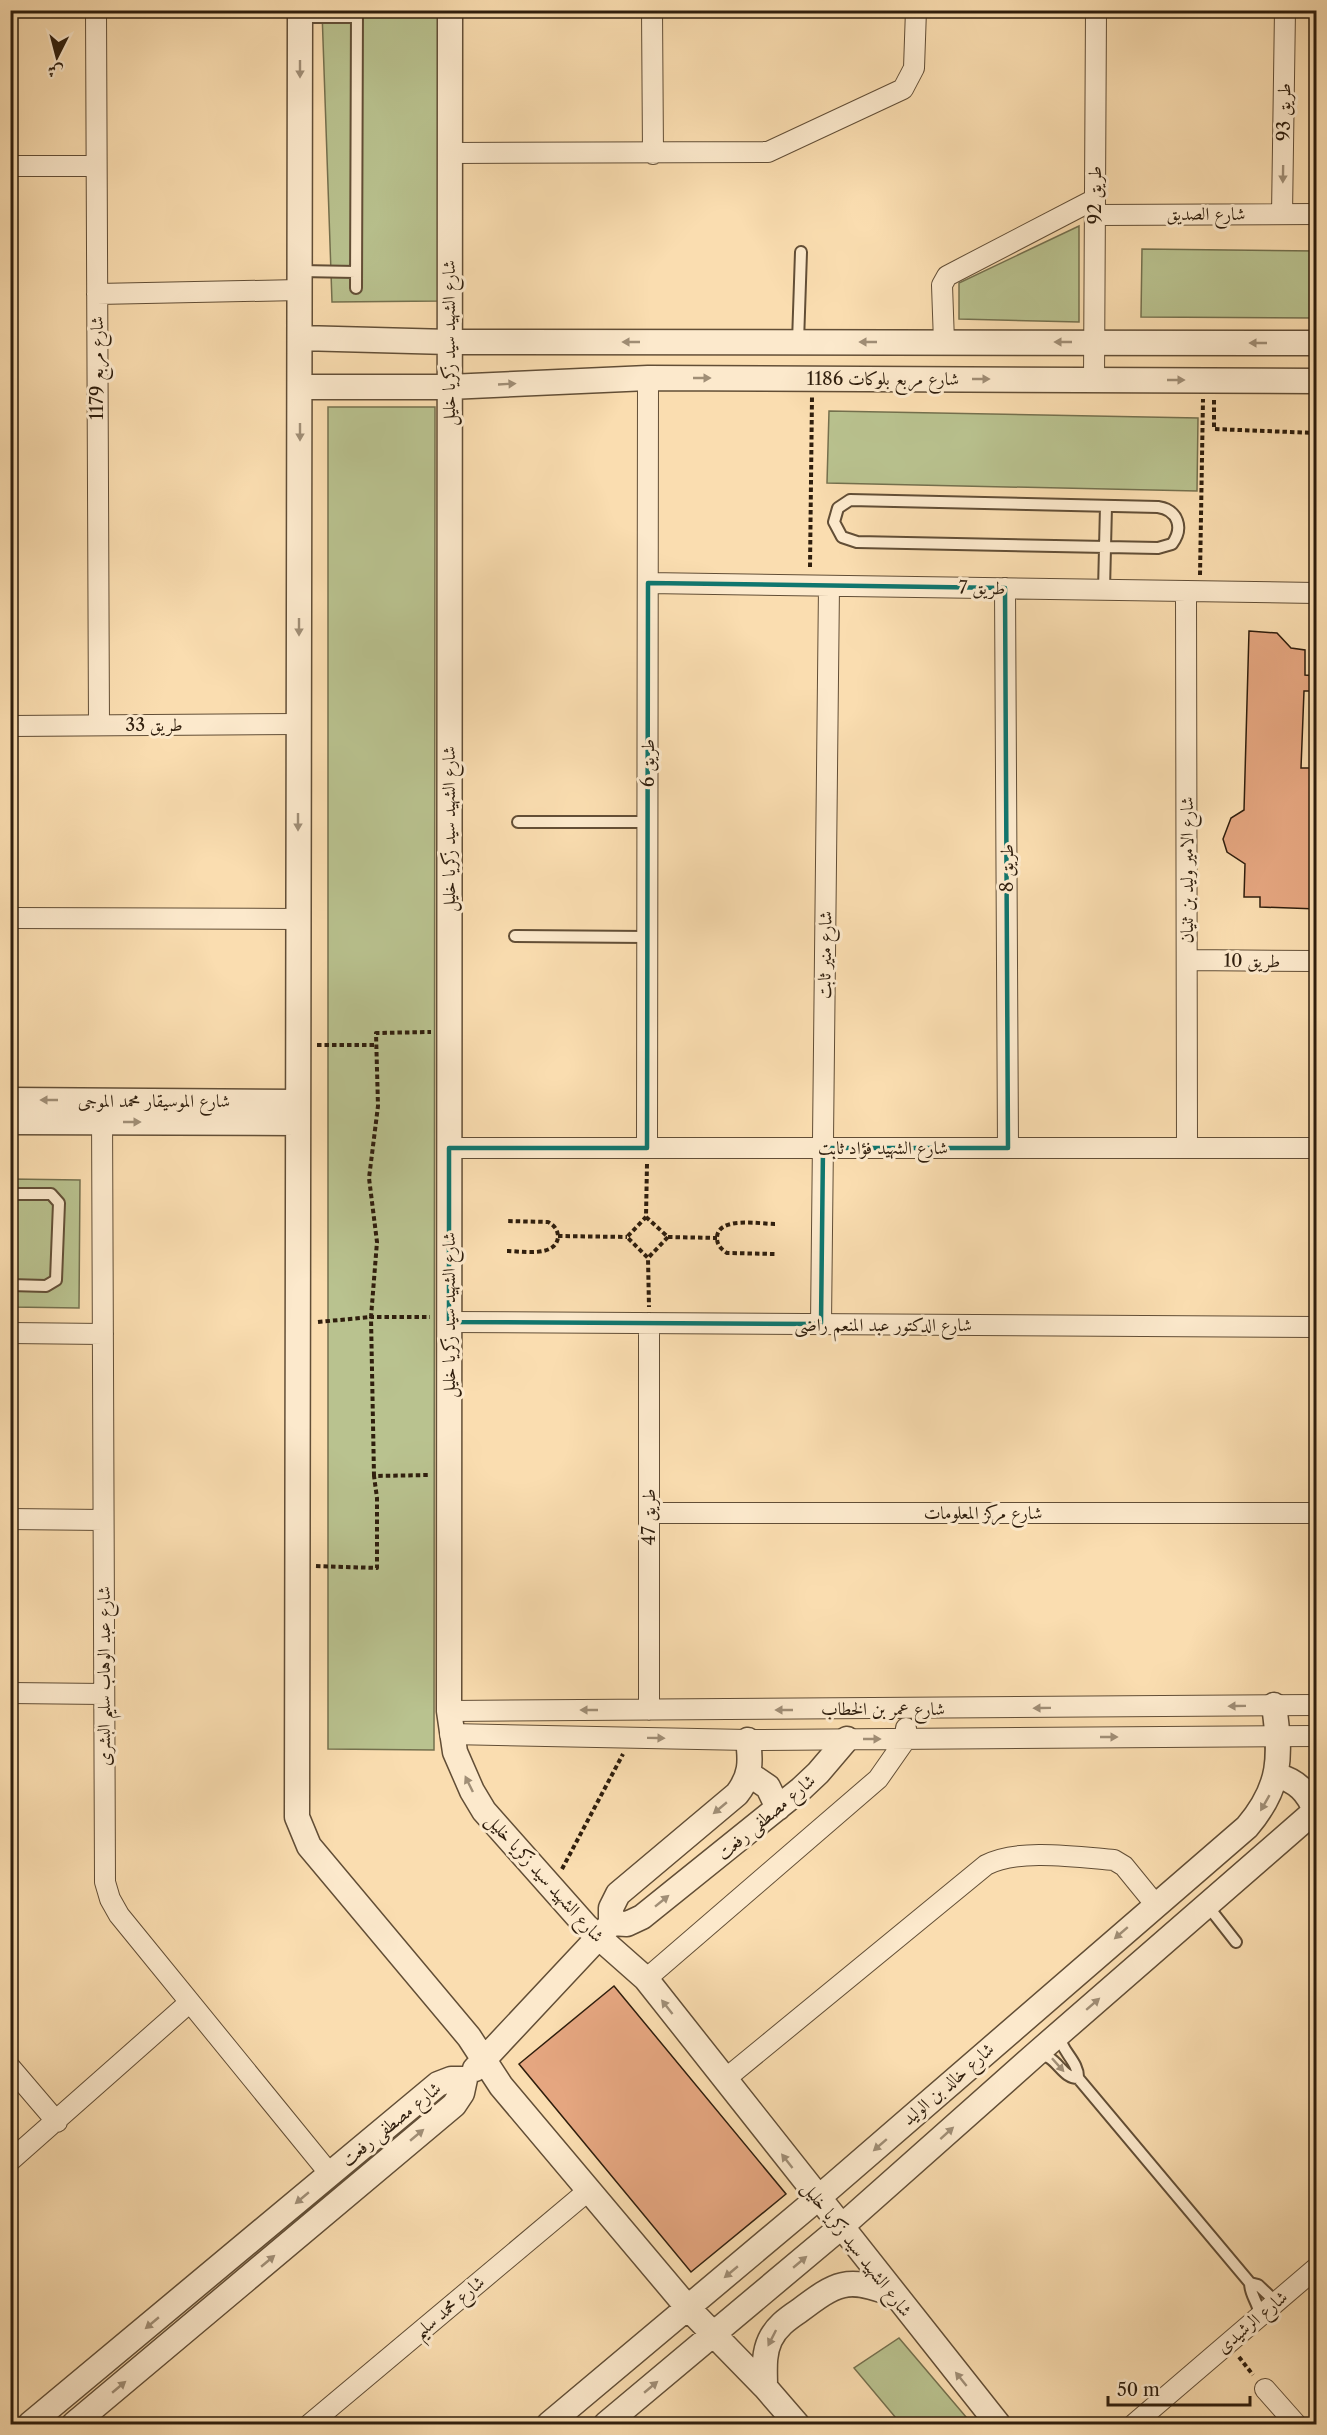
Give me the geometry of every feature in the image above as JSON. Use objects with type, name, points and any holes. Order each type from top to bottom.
[{"type":"street","name":"شارع مربع 1179","points":[[96,10],[99,725]]},
{"type":"street","name":"شارع الشهيد سيد زكريا خليل","points":[[450,10],[450,1722],[461,1770],[484,1811],[551,1889],[605,1931],[646,1979],[892,2294],[998,2424]]},
{"type":"street","points":[[652,10],[653,154]]},
{"type":"street","points":[[450,153],[768,152],[896,94],[908,83],[914,68],[916,10]]},
{"type":"street","name":"طريق 92","points":[[1094,380],[1096,10]]},
{"type":"street","name":"طريق 93","points":[[1282,214],[1285,10]]},
{"type":"street","points":[[300,14],[295,1802],[302,1832],[318,1858],[469,2037],[501,2086],[688,2308],[765,2387],[797,2424]]},
{"type":"street","points":[[10,166],[96,166]]},
{"type":"street","points":[[944,342],[942,290],[947,276],[1095,207]]},
{"type":"street","name":"شارع الصديق","points":[[1095,207],[1317,214]]},
{"type":"street","points":[[97,294],[299,281]]},
{"type":"street","name":"شارع مربع بلوكات 1186","points":[[300,338],[449,342],[1317,343]]},
{"type":"street","name":"شارع مربع بلوكات 1186","points":[[300,387],[449,387],[648,378],[1317,381]]},
{"type":"street","name":"طريق 6","points":[[647,1148],[648,378]]},
{"type":"street","name":"طريق 7","points":[[648,583],[1317,593]]},
{"type":"street","name":"شارع منير ثابت","points":[[819,586],[823,1148],[821,1324]]},
{"type":"street","name":"طريق 8","points":[[1005,588],[1008,1148]]},
{"type":"street","name":"شارع الامير وليد بن ثنيان","points":[[1187,1148],[1187,960],[1193,592]]},
{"type":"street","name":"طريق 33","points":[[10,726],[298,724]]},
{"type":"street","points":[[10,918],[298,919]]},
{"type":"street","name":"طريق 10","points":[[1187,960],[1317,961]]},
{"type":"street","name":"شارع الموسيقار محمد الموجى","points":[[10,1100],[102,1112]]},
{"type":"street","name":"شارع الموسيقار محمد الموجى","points":[[10,1122],[102,1112],[297,1113]]},
{"type":"street","name":"شارع عبد الوهاب سليم البشرى","points":[[102,1112],[104,1873],[107,1891],[119,1915],[330,2174]]},
{"type":"street","name":"شارع الشهيد فؤاد ثابت","points":[[449,1148],[1317,1148]]},
{"type":"street","name":"شارع الدكتور عبد المنعم راضى","points":[[449,1319],[649,1323],[1317,1327]]},
{"type":"street","name":"طريق 47","points":[[648,1710],[649,1323]]},
{"type":"street","points":[[10,1333],[103,1334]]},
{"type":"street","name":"شارع مركز المعلومات","points":[[649,1513],[1317,1513]]},
{"type":"street","points":[[10,1519],[103,1520]]},
{"type":"street","points":[[10,1694],[104,1694]]},
{"type":"street","name":"شارع خالد بن الوليد","points":[[549,2424],[817,2199],[1155,1904],[1247,1827],[1260,1811],[1276,1775],[1278,1736],[1274,1705]]},
{"type":"street","name":"شارع عمر بن الخطاب","points":[[450,1722],[648,1710],[1317,1705]]},
{"type":"street","points":[[646,1979],[878,1779],[906,1739],[906,1709]]},
{"type":"street","points":[[847,1739],[848,1710]]},
{"type":"street","name":"شارع عمر بن الخطاب","points":[[450,1722],[631,1737],[747,1740],[1317,1736]]},
{"type":"street","name":"شارع مصطفى رفعت","points":[[605,1931],[635,1922],[778,1808],[818,1773],[847,1739]]},
{"type":"street","points":[[747,1740],[749,1774],[768,1787],[778,1808]]},
{"type":"street","name":"شارع مصطفى رفعت","points":[[605,1931],[611,1908],[618,1894],[736,1794],[749,1774]]},
{"type":"street","points":[[1276,1775],[1301,1786],[1316,1811]]},
{"type":"street","name":"شارع خالد بن الوليد","points":[[606,2424],[841,2228],[1037,2053],[1316,1811]]},
{"type":"street","points":[[724,2080],[986,1865],[997,1859],[1021,1855],[1114,1860],[1124,1866],[1155,1904]]},
{"type":"street","points":[[465,2079],[605,1931]]},
{"type":"street","points":[[10,2162],[190,2002]]},
{"type":"street","points":[[10,2067],[57,2122]]},
{"type":"street","name":"شارع مصطفى رفعت","points":[[30,2424],[438,2084],[451,2079],[465,2079],[462,2093],[454,2105],[74,2424]]},
{"type":"street","name":"شارع محمد سليم","points":[[310,2424],[589,2190]]},
{"type":"street","name":"شارع الرشيدى","points":[[1134,2424],[1317,2268]]},
{"type":"street","points":[[765,2387],[765,2354],[774,2333],[781,2324],[830,2288],[860,2284],[892,2294]]},
{"type":"street","points":[[1265,2389],[1296,2424]]},
{"type":"lane","points":[[300,14],[357,14],[356,288]]},
{"type":"lane","points":[[798,342],[801,252]]},
{"type":"lane","points":[[299,281],[356,272]]},
{"type":"lane","points":[[850,500],[1106,506],[1165,508],[1176,517],[1179,531],[1172,543],[1166,547],[857,542],[842,537],[834,522],[838,508],[850,500]]},
{"type":"lane","points":[[1104,590],[1106,506]]},
{"type":"lane","points":[[518,822],[648,822]]},
{"type":"lane","points":[[515,936],[647,937]]},
{"type":"lane","points":[[10,1194],[51,1194],[59,1203],[56,1280],[46,1286],[10,1285]]},
{"type":"lane","points":[[1207,1905],[1236,1942]]},
{"type":"lane","points":[[1059,2034],[1061,2047],[1077,2069],[1078,2078],[1250,2283],[1251,2294],[1259,2307],[1260,2316]]},
{"type":"lane","points":[[1037,2053],[1050,2056],[1068,2076],[1078,2078]]},
{"type":"lane","points":[[1250,2283],[1258,2285],[1276,2302]]},
{"type":"path","points":[[813,378],[819,586]]},
{"type":"path","points":[[1209,380],[1214,429],[1317,433]]},
{"type":"path","points":[[1193,592],[1209,380]]},
{"type":"path","points":[[296,1566],[377,1568],[371,1317],[377,1242],[369,1178],[378,1106],[376,1032],[449,1032]]},
{"type":"path","points":[[297,1045],[376,1045]]},
{"type":"path","points":[[627,1237],[646,1217],[647,1148]]},
{"type":"path","points":[[646,1217],[668,1237],[717,1238]]},
{"type":"path","points":[[507,1221],[548,1221],[554,1226],[558,1236],[555,1245],[547,1251],[507,1251]]},
{"type":"path","points":[[775,1224],[728,1223],[720,1229],[717,1238],[718,1245],[727,1253],[775,1254]]},
{"type":"path","points":[[558,1236],[627,1237],[648,1258],[649,1323]]},
{"type":"path","points":[[648,1258],[668,1237]]},
{"type":"path","points":[[296,1323],[371,1317],[449,1319]]},
{"type":"path","points":[[374,1476],[449,1475]]},
{"type":"path","points":[[551,1889],[631,1737]]},
{"type":"path","points":[[1228,2342],[1265,2389]]},
{"type":"highlighted area","points":[[648,583],[1005,588],[1008,1148],[823,1148],[821,1324],[449,1322],[449,1148],[647,1148]]},
{"type":"green space","points":[[322,11],[447,11],[440,301],[332,302]]},
{"type":"green space","points":[[1079,226],[1079,322],[959,319],[959,283]]},
{"type":"green space","points":[[1142,249],[1316,251],[1316,318],[1141,317]]},
{"type":"green space","points":[[328,407],[435,407],[434,1750],[328,1749]]},
{"type":"green space","points":[[829,411],[1198,418],[1197,491],[827,483]]},
{"type":"green space","points":[[11,1179],[80,1180],[79,1308],[11,1307]]},
{"type":"green space","points":[[899,2338],[972,2424],[901,2424],[854,2368]]},
{"type":"building","points":[[1249,631],[1277,633],[1291,648],[1305,650],[1305,675],[1317,676],[1317,691],[1304,691],[1301,768],[1317,768],[1317,909],[1260,907],[1260,897],[1244,897],[1245,864],[1227,852],[1223,839],[1231,818],[1244,810]]},
{"type":"building","points":[[614,1986],[786,2194],[691,2272],[519,2064]]}]
